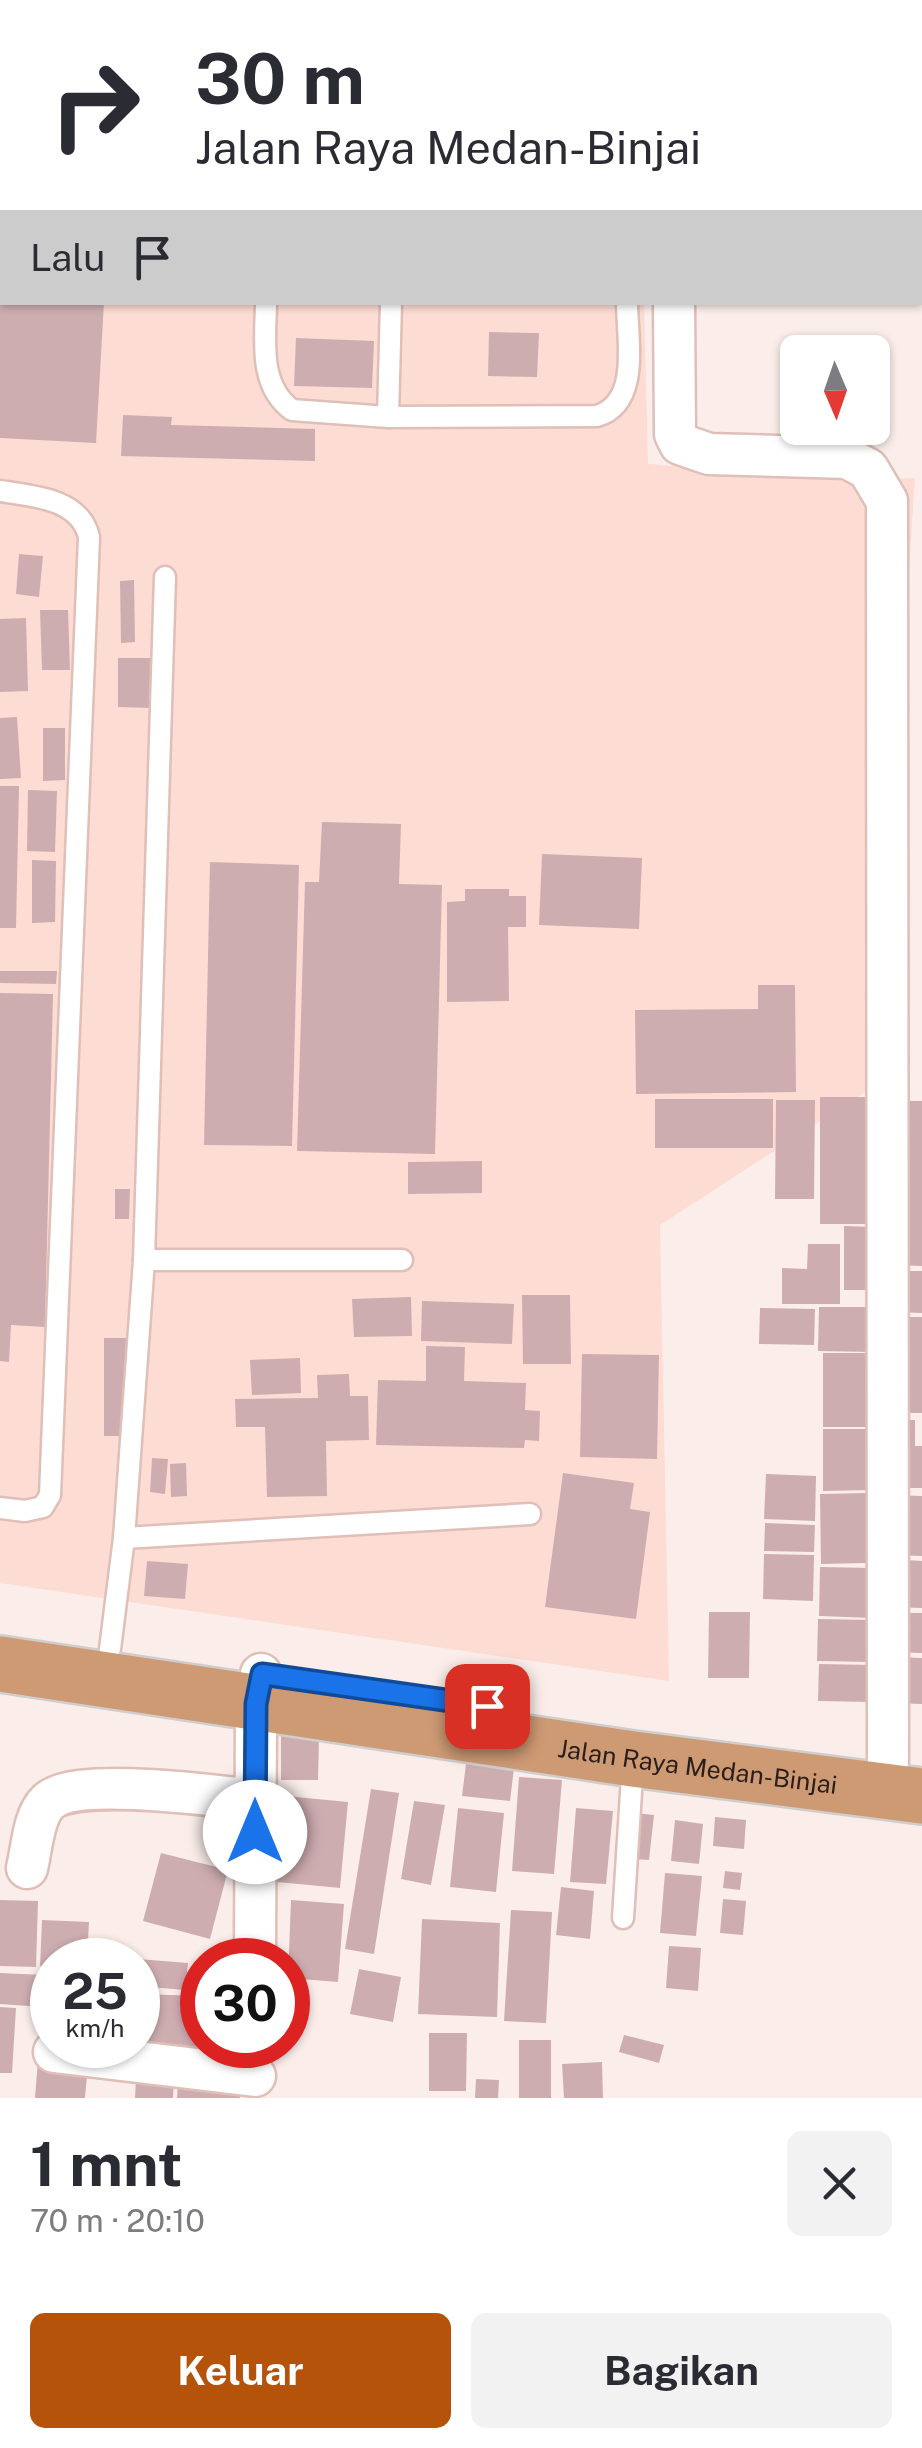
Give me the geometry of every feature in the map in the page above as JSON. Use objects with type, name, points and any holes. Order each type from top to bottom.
[{"type":"highway","name":"Jalan Raya Medan-Binjai","points":[[0,1634],[110,1650],[259,1689],[633,1759],[911,1774]]},
{"type":"highway","name":"Jalan Raya Medan-Binjai","points":[[0,1664],[259,1689],[911,1774]]},
{"type":"street","points":[[674,305],[675,434],[680,444],[708,454],[847,458],[868,469],[887,501],[911,1774]]},
{"type":"street","points":[[255,1938],[259,1689]]},
{"type":"street","points":[[27,1868],[46,1803],[60,1794],[94,1789],[255,1800]]},
{"type":"street","points":[[160,2063],[255,2073]]},
{"type":"lane","points":[[266,305],[268,374],[281,402],[292,410],[388,417],[606,413],[620,403],[627,381],[627,305]]},
{"type":"lane","points":[[388,417],[391,305]]},
{"type":"lane","points":[[0,491],[48,498],[66,506],[86,524],[89,537],[50,1494],[42,1507],[25,1511],[0,1508]]},
{"type":"lane","points":[[110,1650],[124,1538],[144,1260],[165,577]]},
{"type":"lane","points":[[144,1260],[402,1260]]},
{"type":"lane","points":[[124,1538],[530,1514]]},
{"type":"lane","points":[[623,1918],[633,1759]]},
{"type":"shaded area","points":[[0,305],[644,305],[648,464],[850,481],[915,478],[876,1085],[660,1225],[669,1681],[0,1583]]},
{"type":"building","points":[[0,305],[104,305],[96,443],[0,438]]},
{"type":"building","points":[[489,332],[539,333],[537,377],[488,376]]},
{"type":"building","points":[[296,338],[374,341],[372,388],[294,386]]},
{"type":"building","points":[[123,415],[172,417],[171,425],[315,429],[315,461],[121,456]]},
{"type":"building","points":[[19,554],[43,556],[39,597],[16,594]]},
{"type":"building","points":[[134,580],[135,642],[121,643],[120,581]]},
{"type":"building","points":[[40,610],[68,610],[70,670],[42,670]]},
{"type":"building","points":[[26,618],[28,691],[0,692],[0,619]]},
{"type":"building","points":[[118,658],[152,658],[151,708],[118,707]]},
{"type":"building","points":[[17,717],[21,778],[0,779],[0,718]]},
{"type":"building","points":[[43,728],[65,728],[65,780],[43,781]]},
{"type":"building","points":[[0,786],[19,786],[16,928],[0,928]]},
{"type":"building","points":[[28,790],[57,791],[55,852],[27,851]]},
{"type":"building","points":[[322,822],[401,824],[399,884],[442,885],[435,1154],[297,1151],[305,882],[319,882]]},
{"type":"building","points":[[542,854],[642,858],[639,929],[539,925]]},
{"type":"building","points":[[32,860],[56,861],[55,922],[32,923]]},
{"type":"building","points":[[210,862],[299,865],[292,1146],[204,1145]]},
{"type":"building","points":[[465,889],[509,889],[509,896],[526,896],[526,927],[508,927],[509,1001],[447,1002],[447,902],[465,901]]},
{"type":"building","points":[[0,971],[57,971],[56,984],[0,983]]},
{"type":"building","points":[[758,985],[795,985],[796,1092],[636,1094],[635,1010],[758,1009]]},
{"type":"building","points":[[0,993],[53,994],[45,1327],[11,1325],[9,1362],[0,1361]]},
{"type":"building","points":[[820,1097],[871,1097],[871,1224],[820,1224]]},
{"type":"building","points":[[655,1099],[773,1099],[773,1148],[655,1148]]},
{"type":"building","points":[[776,1100],[815,1100],[814,1199],[775,1199]]},
{"type":"building","points":[[895,1101],[922,1101],[922,1266],[892,1265]]},
{"type":"building","points":[[482,1161],[482,1193],[408,1194],[408,1162]]},
{"type":"building","points":[[115,1189],[130,1189],[129,1219],[115,1219]]},
{"type":"building","points":[[844,1226],[874,1227],[873,1290],[844,1290]]},
{"type":"building","points":[[808,1244],[840,1244],[840,1304],[782,1304],[782,1268],[807,1269]]},
{"type":"building","points":[[892,1271],[922,1271],[922,1313],[891,1312]]},
{"type":"building","points":[[522,1295],[570,1295],[571,1364],[523,1364]]},
{"type":"building","points":[[411,1297],[412,1336],[354,1337],[352,1299]]},
{"type":"building","points":[[422,1301],[514,1304],[512,1344],[421,1341]]},
{"type":"building","points":[[819,1307],[873,1307],[872,1352],[818,1351]]},
{"type":"building","points":[[760,1308],[815,1309],[814,1345],[759,1344]]},
{"type":"building","points":[[892,1317],[922,1317],[922,1413],[890,1413]]},
{"type":"building","points":[[104,1338],[128,1338],[127,1436],[104,1436]]},
{"type":"building","points":[[426,1346],[465,1347],[464,1381],[526,1383],[525,1410],[540,1411],[539,1441],[525,1440],[524,1448],[376,1445],[378,1380],[426,1381]]},
{"type":"building","points":[[823,1353],[873,1353],[873,1427],[823,1427]]},
{"type":"building","points":[[582,1354],[659,1355],[657,1459],[580,1457]]},
{"type":"building","points":[[300,1358],[301,1393],[252,1395],[250,1360]]},
{"type":"building","points":[[349,1374],[350,1396],[368,1396],[369,1440],[326,1441],[327,1496],[267,1497],[265,1427],[236,1427],[235,1399],[318,1398],[317,1375]]},
{"type":"building","points":[[892,1420],[915,1420],[915,1446],[922,1446],[922,1488],[892,1488]]},
{"type":"building","points":[[823,1429],[873,1429],[873,1490],[823,1491]]},
{"type":"building","points":[[152,1458],[168,1459],[165,1494],[150,1492]]},
{"type":"building","points":[[186,1463],[187,1496],[171,1497],[170,1464]]},
{"type":"building","points":[[563,1473],[634,1483],[630,1509],[650,1512],[636,1619],[545,1607]]},
{"type":"building","points":[[766,1474],[816,1476],[815,1521],[764,1519]]},
{"type":"building","points":[[867,1493],[867,1563],[821,1564],[820,1494]]},
{"type":"building","points":[[890,1495],[922,1496],[922,1556],[889,1555]]},
{"type":"building","points":[[765,1523],[815,1525],[814,1552],[764,1551]]},
{"type":"building","points":[[764,1554],[814,1555],[813,1601],[763,1599]]},
{"type":"building","points":[[891,1559],[922,1561],[922,1608],[889,1607]]},
{"type":"building","points":[[147,1561],[188,1564],[185,1599],[144,1596]]},
{"type":"building","points":[[820,1567],[874,1568],[873,1618],[819,1616]]},
{"type":"building","points":[[709,1612],[750,1612],[749,1678],[708,1678]]},
{"type":"building","points":[[892,1613],[922,1613],[922,1653],[891,1652]]},
{"type":"building","points":[[818,1619],[873,1620],[873,1662],[817,1661]]},
{"type":"building","points":[[892,1657],[922,1658],[922,1704],[889,1703]]},
{"type":"building","points":[[819,1664],[873,1665],[872,1702],[818,1701]]},
{"type":"building","points":[[281,1736],[319,1738],[318,1780],[281,1780]]},
{"type":"building","points":[[466,1764],[514,1768],[510,1801],[462,1796]]},
{"type":"building","points":[[519,1777],[562,1780],[554,1874],[512,1871]]},
{"type":"building","points":[[371,1789],[399,1793],[374,1954],[345,1949]]},
{"type":"building","points":[[275,1795],[348,1802],[340,1888],[267,1881]]},
{"type":"building","points":[[414,1801],[445,1805],[431,1885],[401,1879]]},
{"type":"building","points":[[458,1808],[504,1813],[496,1892],[450,1887]]},
{"type":"building","points":[[576,1808],[613,1811],[606,1884],[570,1882]]},
{"type":"building","points":[[636,1813],[654,1815],[649,1860],[632,1859]]},
{"type":"building","points":[[715,1817],[746,1820],[744,1849],[713,1846]]},
{"type":"building","points":[[675,1820],[703,1824],[699,1864],[671,1861]]},
{"type":"building","points":[[161,1853],[228,1870],[210,1938],[143,1921]]},
{"type":"building","points":[[725,1871],[742,1873],[740,1890],[723,1888]]},
{"type":"building","points":[[665,1873],[702,1876],[696,1936],[660,1933]]},
{"type":"building","points":[[561,1887],[594,1891],[590,1939],[556,1935]]},
{"type":"building","points":[[723,1899],[746,1901],[743,1935],[720,1933]]},
{"type":"building","points":[[0,1900],[38,1901],[37,1938],[30,1938],[30,1967],[0,1966]]},
{"type":"building","points":[[291,1900],[344,1904],[338,1982],[310,1980],[310,1938],[290,1938]]},
{"type":"building","points":[[511,1910],[552,1912],[546,2023],[504,2021]]},
{"type":"building","points":[[422,1919],[500,1923],[497,2017],[418,2014]]},
{"type":"building","points":[[42,1920],[89,1922],[88,1938],[41,1938]]},
{"type":"building","points":[[669,1946],[701,1948],[698,1991],[666,1988]]},
{"type":"building","points":[[160,1961],[180,1962],[180,1990],[160,1988]]},
{"type":"building","points":[[359,1969],[401,1977],[393,2022],[350,2014]]},
{"type":"building","points":[[0,1973],[30,1974],[30,2006],[0,2004]]},
{"type":"building","points":[[160,1995],[180,1995],[180,2053],[160,2049]]},
{"type":"building","points":[[0,2007],[16,2008],[12,2073],[0,2073]]},
{"type":"building","points":[[429,2033],[467,2033],[466,2091],[429,2091]]},
{"type":"building","points":[[624,2035],[664,2045],[659,2063],[619,2052]]},
{"type":"building","points":[[519,2040],[551,2040],[551,2098],[519,2098]]},
{"type":"building","points":[[602,2062],[603,2098],[564,2098],[562,2064]]},
{"type":"building","points":[[37,2068],[88,2068],[85,2098],[35,2098]]},
{"type":"building","points":[[136,2077],[174,2078],[173,2098],[135,2098]]},
{"type":"building","points":[[476,2079],[499,2080],[498,2098],[475,2098]]},
{"type":"building","points":[[178,2081],[241,2086],[240,2098],[177,2098]]},
{"type":"route","points":[[255,1832],[256,1704],[262,1674],[487,1706]]}]
